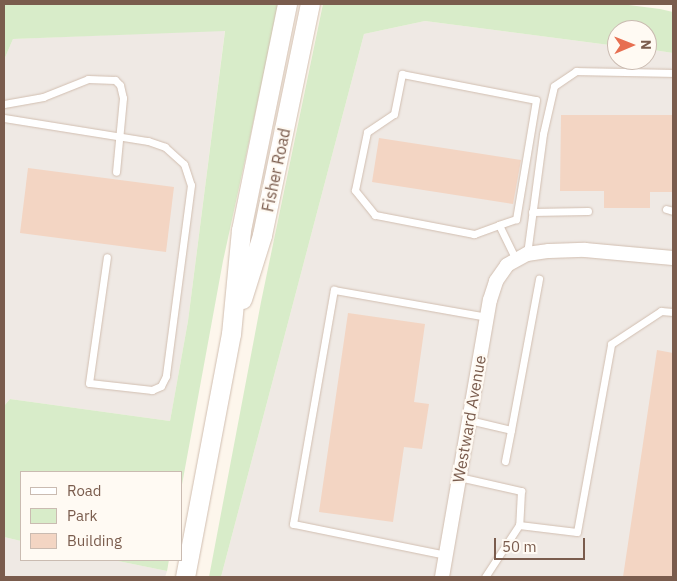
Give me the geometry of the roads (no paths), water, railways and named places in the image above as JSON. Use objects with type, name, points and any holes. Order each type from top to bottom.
[{"type":"main road","name":"Fisher Road","points":[[185,577],[231,334],[241,230],[287,4]]},
{"type":"main road","name":"Fisher Road","points":[[231,334],[262,235],[310,4]]},
{"type":"street","points":[[517,260],[586,250],[673,258]]},
{"type":"street","name":"Westward Avenue","points":[[442,577],[487,317],[496,281],[517,260]]},
{"type":"lane","points":[[517,260],[532,212],[543,134],[554,86],[576,71],[673,73]]},
{"type":"lane","points":[[402,74],[536,100],[516,219],[499,225],[474,234],[375,215],[355,190],[367,132],[394,114],[402,74]]},
{"type":"lane","points":[[4,104],[43,97],[88,79],[108,78],[120,85],[123,98],[116,172]]},
{"type":"lane","points":[[4,118],[148,141],[178,156],[189,174],[191,185],[166,376],[161,386],[152,390],[89,383],[107,257]]},
{"type":"lane","points":[[532,212],[588,211]]},
{"type":"lane","points":[[499,225],[517,260]]},
{"type":"lane","points":[[505,461],[539,279]]},
{"type":"lane","points":[[446,555],[293,524],[334,290],[487,317]]},
{"type":"lane","points":[[519,525],[578,532],[611,344],[662,311],[673,312]]},
{"type":"lane","points":[[469,420],[511,430]]},
{"type":"lane","points":[[460,478],[521,491],[519,525],[485,577]]}]
